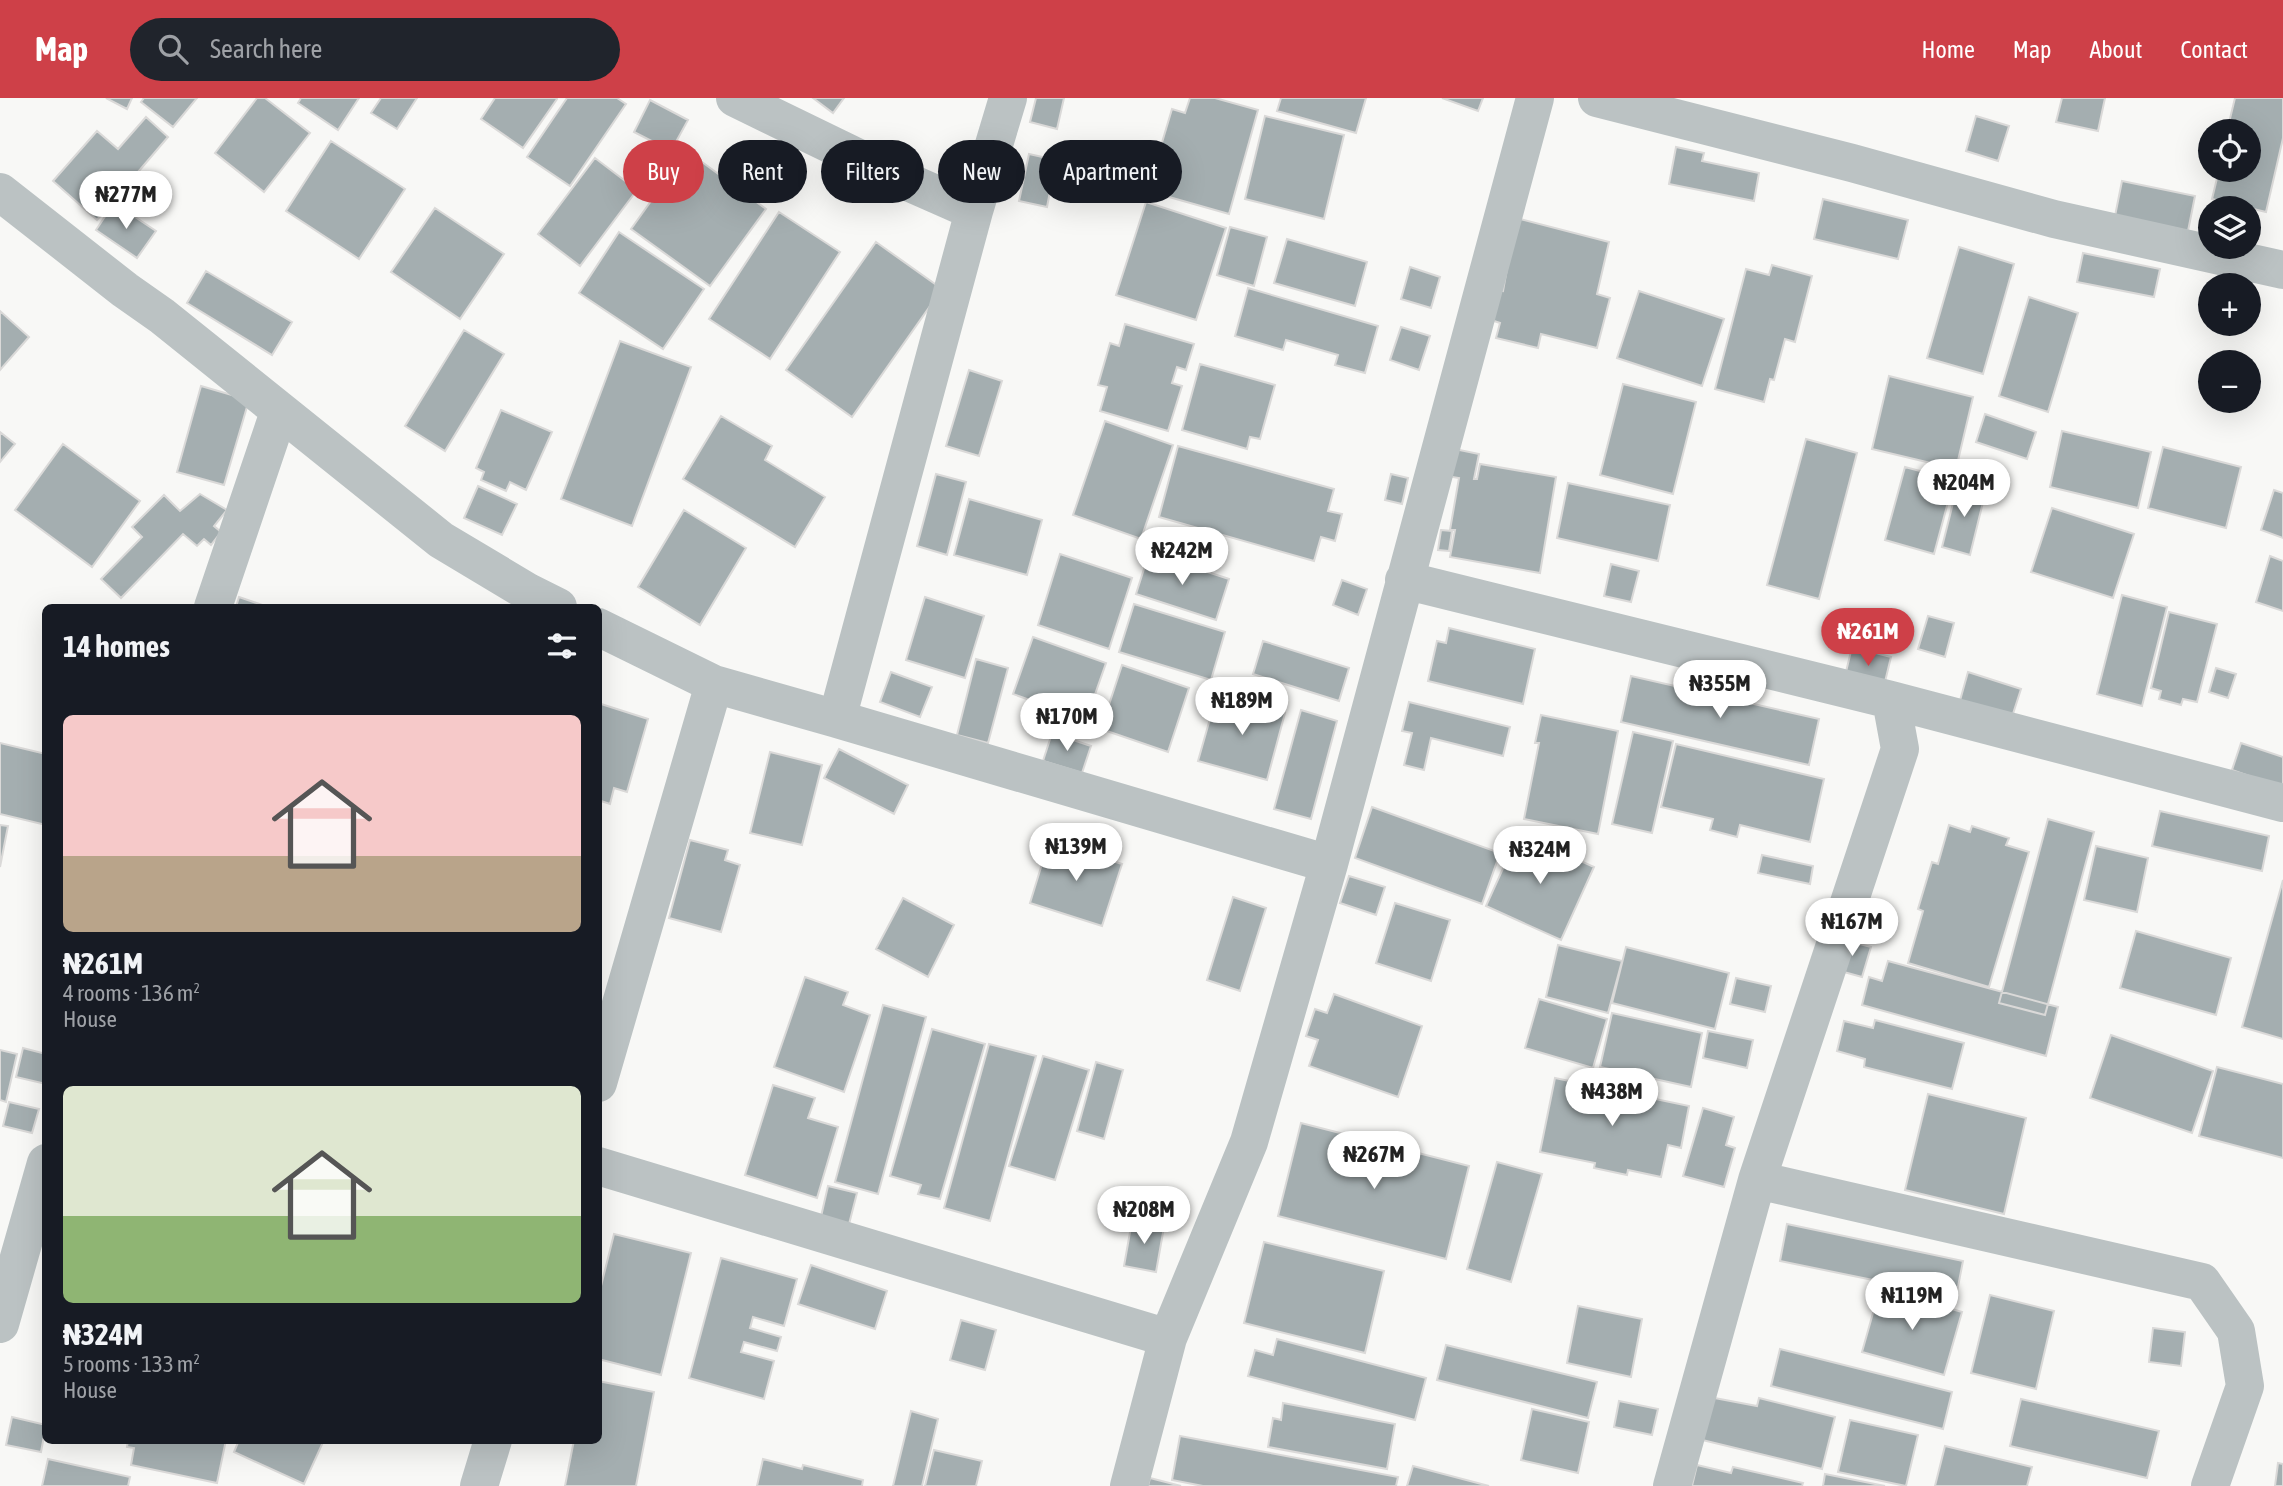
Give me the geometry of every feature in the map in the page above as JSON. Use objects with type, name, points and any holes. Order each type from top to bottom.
[{"type":"street","points":[[735,98],[974,211]]},
{"type":"street","points":[[837,719],[974,211],[1008,98]]},
{"type":"street","points":[[1129,1486],[1168,1338],[1248,1142],[1329,864],[1535,98]]},
{"type":"street","points":[[1597,98],[1852,163],[2054,219],[2283,270]]},
{"type":"street","points":[[0,192],[163,317],[441,540],[552,604]]},
{"type":"street","points":[[214,604],[279,412]]},
{"type":"street","points":[[1404,580],[1965,719],[2283,803]]},
{"type":"street","points":[[602,629],[713,684],[1329,864]]},
{"type":"street","points":[[602,1069],[713,684]]},
{"type":"street","points":[[1672,1486],[1757,1180],[1900,749],[1891,701]]},
{"type":"street","points":[[1900,749],[1965,719]]},
{"type":"street","points":[[602,1167],[1168,1338]]},
{"type":"street","points":[[0,1324],[42,1177]]},
{"type":"street","points":[[1757,1180],[2202,1282],[2236,1331],[2245,1386],[2210,1486]]},
{"type":"street","points":[[479,1486],[492,1444]]},
{"type":"building","points":[[106,98],[132,98],[127,109]]},
{"type":"building","points":[[144,98],[197,98],[173,127],[141,102]]},
{"type":"building","points":[[257,98],[265,98],[310,133],[264,192],[215,153]]},
{"type":"building","points":[[301,98],[359,98],[338,130],[298,103]]},
{"type":"building","points":[[381,98],[417,98],[397,129],[371,113]]},
{"type":"building","points":[[495,98],[557,99],[523,148],[481,119]]},
{"type":"building","points":[[567,98],[617,98],[626,104],[570,186],[527,157]]},
{"type":"building","points":[[813,98],[844,98],[833,113]]},
{"type":"building","points":[[1036,98],[1064,98],[1057,129],[1030,122]]},
{"type":"building","points":[[1190,98],[1215,98],[1258,110],[1229,214],[1182,201],[1182,140],[1163,140],[1172,109],[1185,113]]},
{"type":"building","points":[[1281,98],[1366,98],[1356,133],[1277,111]]},
{"type":"building","points":[[1442,98],[1483,98],[1478,111]]},
{"type":"building","points":[[2062,98],[2105,98],[2098,131],[2056,122]]},
{"type":"building","points":[[2235,98],[2283,98],[2283,138],[2266,212],[2261,211],[2261,196],[2213,196],[2216,182],[2261,182],[2261,119],[2230,119]]},
{"type":"building","points":[[650,100],[688,120],[677,140],[650,140],[634,132]]},
{"type":"building","points":[[1265,116],[1344,135],[1324,219],[1245,199]]},
{"type":"building","points":[[1976,116],[2009,126],[1998,161],[1966,151]]},
{"type":"building","points":[[146,117],[168,137],[97,220],[53,181],[97,131],[118,149]]},
{"type":"building","points":[[331,141],[405,189],[359,259],[286,211]]},
{"type":"building","points":[[1676,147],[1704,153],[1702,161],[1759,173],[1754,201],[1669,184]]},
{"type":"building","points":[[1029,154],[1039,156],[1039,203],[1048,203],[1047,207],[1025,202],[1025,173]]},
{"type":"building","points":[[595,158],[623,179],[623,203],[627,203],[580,266],[538,234]]},
{"type":"building","points":[[704,163],[718,174],[718,203],[758,203],[766,209],[710,286],[631,229],[650,203],[704,203]]},
{"type":"building","points":[[2122,181],[2195,196],[2188,231],[2115,216]]},
{"type":"building","points":[[1823,199],[1908,220],[1898,259],[1814,239]]},
{"type":"building","points":[[114,203],[156,231],[137,258],[96,230]]},
{"type":"building","points":[[1146,203],[1226,228],[1196,320],[1116,295]]},
{"type":"building","points":[[435,208],[504,254],[460,319],[391,272]]},
{"type":"building","points":[[779,212],[840,252],[770,359],[709,319]]},
{"type":"building","points":[[1516,218],[1609,242],[1597,294],[1610,298],[1597,348],[1541,334],[1538,348],[1496,338],[1500,323],[1491,320],[1498,290],[1503,291]]},
{"type":"building","points":[[1230,227],[1267,237],[1254,286],[1217,275]]},
{"type":"building","points":[[619,232],[704,289],[663,349],[579,293]]},
{"type":"building","points":[[1287,239],[1367,262],[1355,306],[1274,283]]},
{"type":"building","points":[[876,242],[942,289],[852,417],[786,370]]},
{"type":"building","points":[[1959,247],[2014,264],[1983,374],[1927,358]]},
{"type":"building","points":[[2083,253],[2160,269],[2154,297],[2077,282]]},
{"type":"building","points":[[1772,265],[1812,276],[1795,342],[1785,339],[1774,380],[1770,379],[1764,402],[1715,389],[1746,269],[1769,275]]},
{"type":"building","points":[[1410,267],[1440,277],[1431,308],[1401,299]]},
{"type":"building","points":[[206,271],[292,322],[272,355],[187,303]]},
{"type":"building","points":[[1248,288],[1378,326],[1365,373],[1335,365],[1338,355],[1286,340],[1283,350],[1235,336]]},
{"type":"building","points":[[1639,291],[1724,319],[1702,386],[1617,358]]},
{"type":"building","points":[[2029,297],[2078,313],[2048,412],[1999,396]]},
{"type":"building","points":[[0,311],[29,337],[0,370]]},
{"type":"building","points":[[1125,324],[1194,344],[1186,370],[1177,367],[1172,383],[1182,386],[1168,431],[1100,411],[1107,387],[1098,385],[1110,343],[1119,346]]},
{"type":"building","points":[[1401,327],[1430,336],[1419,370],[1390,360]]},
{"type":"building","points":[[464,330],[504,354],[445,451],[405,426]]},
{"type":"building","points":[[620,341],[691,367],[632,526],[561,499]]},
{"type":"building","points":[[1200,364],[1275,385],[1260,439],[1250,437],[1247,449],[1182,430]]},
{"type":"building","points":[[969,370],[1002,381],[979,456],[946,446]]},
{"type":"building","points":[[1889,376],[1973,397],[1956,469],[1872,449]]},
{"type":"building","points":[[1623,384],[1696,402],[1673,494],[1600,475]]},
{"type":"building","points":[[201,386],[249,400],[224,485],[177,472]]},
{"type":"building","points":[[501,410],[552,432],[526,490],[510,482],[506,491],[481,480],[484,472],[476,468]]},
{"type":"building","points":[[1985,414],[2036,432],[2027,459],[1976,442]]},
{"type":"building","points":[[721,416],[772,446],[765,460],[825,497],[795,547],[683,479]]},
{"type":"building","points":[[1105,421],[1173,445],[1141,539],[1073,515]]},
{"type":"building","points":[[2062,431],[2151,452],[2138,508],[2050,487]]},
{"type":"building","points":[[0,432],[15,444],[0,462]]},
{"type":"building","points":[[1806,439],[1857,453],[1819,599],[1767,585]]},
{"type":"building","points":[[63,444],[140,501],[92,567],[15,510]]},
{"type":"building","points":[[1178,446],[1334,489],[1328,511],[1342,514],[1335,541],[1321,537],[1314,561],[1159,517]]},
{"type":"building","points":[[1445,447],[1479,454],[1474,479],[1477,479],[1480,464],[1556,477],[1540,573],[1450,557],[1455,530],[1450,530],[1459,478],[1440,475]]},
{"type":"building","points":[[2163,447],[2241,467],[2226,528],[2148,508]]},
{"type":"building","points":[[1905,467],[1954,480],[1934,554],[1885,540]]},
{"type":"building","points":[[936,474],[966,482],[947,555],[917,546]]},
{"type":"building","points":[[1391,474],[1408,478],[1402,504],[1385,500]]},
{"type":"building","points":[[1568,483],[1670,505],[1658,561],[1557,538]]},
{"type":"building","points":[[1958,483],[1986,490],[1970,555],[1942,547]]},
{"type":"building","points":[[478,486],[517,504],[502,535],[464,518]]},
{"type":"building","points":[[2274,490],[2283,493],[2283,538],[2261,530]]},
{"type":"building","points":[[200,494],[227,510],[214,526],[221,532],[211,545],[204,539],[197,546],[183,534],[121,598],[101,579],[142,537],[132,527],[164,495],[180,511]]},
{"type":"building","points":[[969,499],[1042,520],[1027,575],[954,555]]},
{"type":"building","points":[[2052,508],[2134,534],[2113,598],[2031,572]]},
{"type":"building","points":[[684,510],[746,548],[700,625],[638,587]]},
{"type":"building","points":[[1441,530],[1452,531],[1449,551],[1438,550]]},
{"type":"building","points":[[1149,553],[1229,579],[1216,620],[1136,594]]},
{"type":"building","points":[[1060,554],[1132,578],[1109,649],[1038,625]]},
{"type":"building","points":[[2270,556],[2283,561],[2283,611],[2256,602]]},
{"type":"building","points":[[1611,564],[1639,571],[1631,602],[1604,596]]},
{"type":"building","points":[[1342,580],[1367,589],[1358,615],[1333,605]]},
{"type":"building","points":[[2122,595],[2167,607],[2142,706],[2097,694]]},
{"type":"building","points":[[239,597],[259,604],[237,604]]},
{"type":"building","points":[[925,597],[984,616],[965,678],[906,660]]},
{"type":"building","points":[[1134,604],[1225,632],[1211,680],[1119,652]]},
{"type":"building","points":[[2169,612],[2217,624],[2197,702],[2183,699],[2181,705],[2159,699],[2161,691],[2151,688]]},
{"type":"building","points":[[1928,616],[1954,623],[1945,657],[1918,649]]},
{"type":"building","points":[[1449,628],[1535,649],[1523,704],[1428,681],[1437,641],[1446,643]]},
{"type":"building","points":[[1033,637],[1106,663],[1086,720],[1013,694]]},
{"type":"building","points":[[1263,641],[1349,668],[1339,701],[1253,674]]},
{"type":"building","points":[[1852,647],[1891,657],[1883,690],[1844,680]]},
{"type":"building","points":[[976,659],[1008,668],[988,743],[957,735]]},
{"type":"building","points":[[1122,665],[1189,688],[1168,752],[1101,729]]},
{"type":"building","points":[[2216,668],[2236,674],[2228,698],[2209,692]]},
{"type":"building","points":[[891,672],[932,687],[920,717],[880,702]]},
{"type":"building","points":[[1968,672],[2021,689],[2011,720],[1959,704]]},
{"type":"building","points":[[1631,676],[1819,719],[1809,765],[1621,722]]},
{"type":"building","points":[[1217,694],[1285,713],[1267,780],[1198,761]]},
{"type":"building","points":[[1409,702],[1510,727],[1503,756],[1431,738],[1424,770],[1404,765],[1412,733],[1402,731]]},
{"type":"building","points":[[602,704],[648,719],[627,792],[614,788],[610,804],[602,801]]},
{"type":"building","points":[[1301,710],[1337,721],[1311,819],[1274,809]]},
{"type":"building","points":[[1541,715],[1618,731],[1598,834],[1524,819],[1539,743],[1535,743]]},
{"type":"building","points":[[1633,732],[1673,741],[1652,833],[1612,824]]},
{"type":"building","points":[[1052,733],[1091,746],[1082,773],[1043,761]]},
{"type":"building","points":[[0,743],[42,753],[42,824],[0,814]]},
{"type":"building","points":[[2241,743],[2283,757],[2283,788],[2232,770]]},
{"type":"building","points":[[1676,744],[1824,779],[1810,842],[1740,825],[1737,837],[1710,830],[1713,819],[1661,807]]},
{"type":"building","points":[[839,749],[908,785],[894,814],[824,778]]},
{"type":"building","points":[[770,752],[822,765],[802,845],[750,833]]},
{"type":"building","points":[[1372,807],[1500,853],[1482,904],[1355,858]]},
{"type":"building","points":[[2160,811],[2269,836],[2262,871],[2152,846]]},
{"type":"building","points":[[2048,819],[2094,832],[2045,1015],[1999,1003]]},
{"type":"building","points":[[0,825],[8,826],[0,867]]},
{"type":"building","points":[[1949,825],[1970,832],[1972,826],[2009,838],[2006,845],[2029,852],[1989,987],[1908,963],[1923,911],[1918,909],[1932,862],[1938,864]]},
{"type":"building","points":[[1519,833],[1594,867],[1561,940],[1486,906]]},
{"type":"building","points":[[690,840],[728,850],[725,860],[740,865],[721,932],[669,918]]},
{"type":"building","points":[[1049,841],[1122,864],[1102,926],[1030,903]]},
{"type":"building","points":[[2096,846],[2148,858],[2137,912],[2084,900]]},
{"type":"building","points":[[1762,855],[1813,866],[1810,884],[1758,873]]},
{"type":"building","points":[[1349,876],[1385,887],[1376,915],[1340,903]]},
{"type":"building","points":[[2283,880],[2283,1039],[2242,1027]]},
{"type":"building","points":[[1233,897],[1266,908],[1240,991],[1207,980]]},
{"type":"building","points":[[903,898],[954,925],[928,977],[876,949]]},
{"type":"building","points":[[1395,903],[1450,920],[1431,981],[1376,963]]},
{"type":"building","points":[[2136,931],[2231,958],[2216,1015],[2120,988]]},
{"type":"building","points":[[1841,939],[1871,947],[1862,977],[1833,969]]},
{"type":"building","points":[[1558,945],[1622,961],[1608,1013],[1546,997]]},
{"type":"building","points":[[1626,947],[1729,973],[1715,1029],[1612,1003]]},
{"type":"building","points":[[1888,961],[2058,1007],[2046,1056],[1862,1005],[1869,977],[1882,981]]},
{"type":"building","points":[[805,977],[848,992],[843,1005],[870,1015],[844,1092],[774,1067]]},
{"type":"building","points":[[1736,978],[1771,986],[1765,1012],[1730,1004]]},
{"type":"building","points":[[1334,994],[1422,1026],[1398,1097],[1309,1066],[1318,1040],[1306,1036],[1315,1009],[1327,1013]]},
{"type":"building","points":[[1539,999],[1607,1019],[1593,1068],[1525,1048]]},
{"type":"building","points":[[883,1005],[926,1017],[878,1194],[835,1182]]},
{"type":"building","points":[[1612,1013],[1702,1033],[1691,1087],[1600,1067]]},
{"type":"building","points":[[1875,1020],[1964,1043],[1952,1089],[1864,1067],[1865,1059],[1837,1051],[1844,1021],[1873,1028]]},
{"type":"building","points":[[932,1029],[985,1044],[940,1199],[918,1194],[921,1185],[890,1176]]},
{"type":"building","points":[[1708,1031],[1753,1040],[1747,1068],[1703,1058]]},
{"type":"building","points":[[2111,1035],[2213,1071],[2192,1133],[2090,1098]]},
{"type":"building","points":[[989,1044],[1036,1056],[990,1221],[944,1208]]},
{"type":"building","points":[[23,1048],[42,1053],[42,1083],[16,1077]]},
{"type":"building","points":[[0,1050],[17,1054],[6,1102],[0,1100]]},
{"type":"building","points":[[1043,1056],[1089,1070],[1055,1180],[1009,1166]]},
{"type":"building","points":[[1096,1062],[1123,1070],[1104,1139],[1077,1131]]},
{"type":"building","points":[[2217,1067],[2283,1084],[2283,1158],[2199,1136]]},
{"type":"building","points":[[1555,1078],[1689,1106],[1681,1148],[1668,1145],[1661,1177],[1628,1170],[1627,1175],[1594,1168],[1595,1163],[1540,1152]]},
{"type":"building","points":[[773,1085],[815,1098],[808,1118],[838,1127],[817,1198],[745,1175]]},
{"type":"building","points":[[1928,1094],[2026,1118],[2004,1214],[1905,1190]]},
{"type":"building","points":[[9,1102],[39,1109],[32,1133],[3,1126]]},
{"type":"building","points":[[1703,1108],[1734,1117],[1726,1145],[1735,1148],[1724,1187],[1683,1176]]},
{"type":"building","points":[[1301,1123],[1469,1166],[1446,1259],[1278,1216]]},
{"type":"building","points":[[1497,1162],[1542,1174],[1511,1282],[1467,1269]]},
{"type":"building","points":[[828,1186],[857,1193],[848,1228],[820,1221]]},
{"type":"building","points":[[1132,1221],[1164,1227],[1156,1272],[1124,1266]]},
{"type":"building","points":[[1787,1224],[1963,1261],[1956,1297],[1780,1261]]},
{"type":"building","points":[[614,1234],[691,1253],[661,1375],[602,1360],[602,1282]]},
{"type":"building","points":[[1264,1242],[1384,1271],[1365,1353],[1244,1323]]},
{"type":"building","points":[[721,1258],[797,1279],[784,1326],[753,1317],[750,1328],[781,1337],[777,1351],[744,1342],[741,1352],[774,1361],[764,1399],[689,1378]]},
{"type":"building","points":[[811,1265],[887,1291],[875,1329],[798,1304]]},
{"type":"building","points":[[1880,1288],[1962,1312],[1944,1375],[1862,1352]]},
{"type":"building","points":[[1990,1295],[2054,1311],[2036,1389],[1971,1373]]},
{"type":"building","points":[[1578,1306],[1642,1319],[1631,1377],[1567,1363]]},
{"type":"building","points":[[961,1320],[996,1330],[985,1370],[950,1360]]},
{"type":"building","points":[[2153,1328],[2185,1332],[2181,1366],[2149,1362]]},
{"type":"building","points":[[1277,1339],[1426,1378],[1415,1420],[1248,1376],[1255,1350],[1273,1355]]},
{"type":"building","points":[[1446,1345],[1597,1382],[1588,1418],[1437,1380]]},
{"type":"building","points":[[1780,1349],[1952,1392],[1943,1429],[1771,1386]]},
{"type":"building","points":[[602,1382],[654,1392],[636,1486],[565,1486],[573,1444],[602,1444]]},
{"type":"building","points":[[1704,1396],[1757,1406],[1759,1398],[1835,1417],[1822,1469],[1694,1438]]},
{"type":"building","points":[[2021,1399],[2159,1431],[2147,1478],[2010,1446]]},
{"type":"building","points":[[1619,1401],[1658,1409],[1652,1435],[1614,1427]]},
{"type":"building","points":[[1283,1403],[1395,1424],[1387,1469],[1268,1447],[1273,1418],[1281,1420]]},
{"type":"building","points":[[1532,1409],[1589,1422],[1578,1473],[1521,1460]]},
{"type":"building","points":[[911,1411],[938,1419],[922,1486],[893,1486]]},
{"type":"building","points":[[12,1417],[42,1424],[41,1452],[6,1445]]},
{"type":"building","points":[[1850,1420],[1918,1435],[1906,1486],[1838,1472]]},
{"type":"building","points":[[1180,1436],[1398,1477],[1396,1486],[1203,1486],[1172,1480]]},
{"type":"building","points":[[127,1444],[225,1444],[217,1483],[131,1465],[134,1448],[127,1447]]},
{"type":"building","points":[[237,1444],[322,1444],[304,1484],[234,1452]]},
{"type":"building","points":[[1945,1446],[2032,1467],[2027,1486],[1935,1486]]},
{"type":"building","points":[[934,1450],[982,1461],[976,1486],[925,1486]]},
{"type":"building","points":[[48,1459],[130,1477],[128,1486],[42,1486]]},
{"type":"building","points":[[763,1459],[802,1469],[803,1465],[863,1480],[862,1486],[757,1486]]},
{"type":"building","points":[[2278,1463],[2283,1464],[2283,1486],[2275,1486]]},
{"type":"building","points":[[1697,1465],[1731,1473],[1733,1467],[1803,1483],[1802,1486],[1692,1486]]},
{"type":"building","points":[[1413,1466],[1489,1486],[1407,1486]]},
{"type":"building","points":[[1825,1474],[1885,1486],[1823,1486]]},
{"type":"building","points":[[1150,1478],[1181,1486],[1148,1486]]}]
